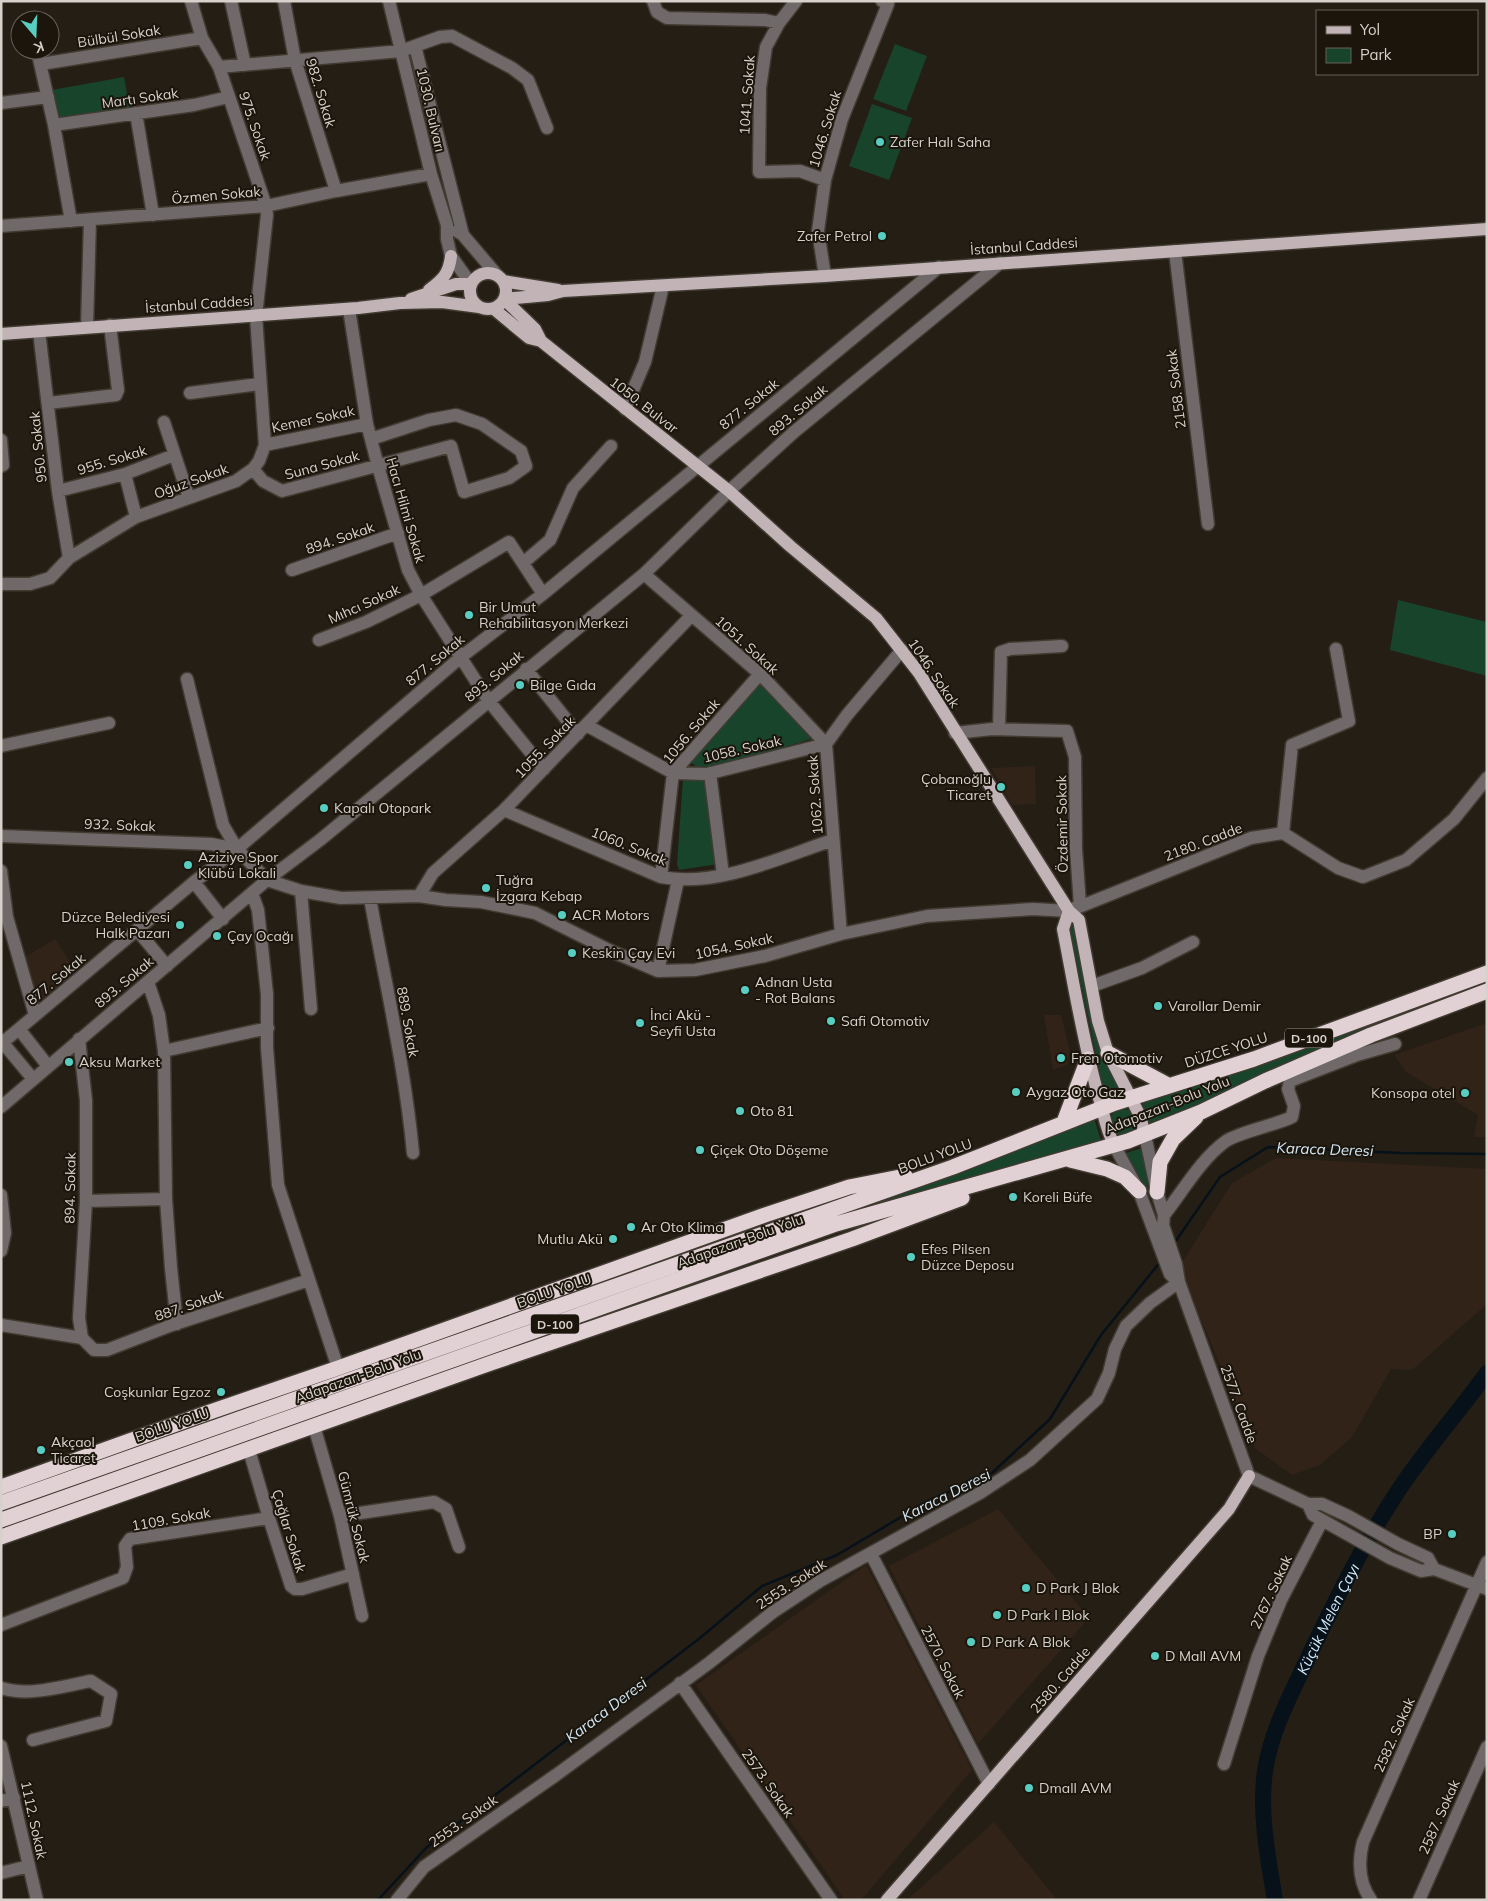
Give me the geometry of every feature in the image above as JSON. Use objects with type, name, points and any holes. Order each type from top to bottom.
[{"type":"highway","name":"DÜZCE YOLU","points":[[1108,1105],[1254,1059],[1487,973]]},
{"type":"highway","name":"Adapazarı-Bolu Yolu","points":[[1,1520],[836,1224],[1069,1159],[1144,1135],[1201,1112],[1265,1081],[1371,1035],[1487,991]]},
{"type":"highway","points":[[1108,1053],[1168,1085]]},
{"type":"highway","points":[[1064,1122],[1088,1059]]},
{"type":"highway","name":"BOLU YOLU","points":[[1,1503],[953,1167],[1108,1105]]},
{"type":"highway","points":[[1157,1192],[1160,1162],[1173,1139],[1201,1112]]},
{"type":"highway","points":[[1069,1159],[1107,1169],[1125,1177],[1139,1191]]},
{"type":"highway","points":[[1,1487],[206,1412],[338,1368],[849,1187],[953,1167]]},
{"type":"highway","points":[[1,1537],[852,1239],[962,1198],[1015,1174]]},
{"type":"main road","name":"İstanbul Caddesi","points":[[504,299],[563,292],[825,276],[1487,229]]},
{"type":"main road","points":[[422,295],[442,279],[449,269],[451,256]]},
{"type":"main road","points":[[491,273],[500,278],[506,290],[504,299],[494,309],[488,310],[472,302],[470,296],[471,284],[479,275],[491,273]]},
{"type":"main road","name":"İstanbul Caddesi","points":[[500,278],[563,292]]},
{"type":"main road","name":"İstanbul Caddesi","points":[[400,303],[456,284],[471,284]]},
{"type":"main road","points":[[504,299],[535,329],[541,341]]},
{"type":"main road","name":"İstanbul Caddesi","points":[[1,334],[349,309],[400,303],[442,302],[479,307]]},
{"type":"main road","points":[[494,309],[528,338],[541,341]]},
{"type":"main road","name":"1050. Bulvar","points":[[541,341],[729,491]]},
{"type":"main road","name":"1046. Sokak","points":[[729,491],[790,546],[876,618],[919,673],[1068,911],[1079,920],[1098,1021],[1108,1053],[1140,1116],[1144,1135]]},
{"type":"main road","points":[[1068,911],[1063,928],[1088,1059],[1108,1105],[1105,1127],[1114,1145]]},
{"type":"main road","name":"2580. Cadde","points":[[887,1900],[1229,1509],[1249,1476]]},
{"type":"street","name":"975. Sokak","points":[[191,1],[202,38],[219,67],[266,206],[267,214],[256,316]]},
{"type":"street","points":[[231,1],[245,65]]},
{"type":"street","name":"982. Sokak","points":[[284,1],[295,60],[336,191]]},
{"type":"street","name":"1030. Bulvarı","points":[[389,1],[431,174],[447,225],[447,239],[451,256],[471,284]]},
{"type":"street","points":[[653,1],[657,12],[667,18],[765,20],[779,23],[796,1]]},
{"type":"street","name":"1046. Sokak","points":[[825,276],[818,231],[826,180],[842,119],[888,4],[882,1]]},
{"type":"street","name":"1041. Sokak","points":[[779,23],[766,47],[760,88],[759,172],[800,171],[826,180]]},
{"type":"street","points":[[219,67],[401,51],[440,37],[452,36],[512,68],[528,80],[547,128]]},
{"type":"street","name":"Bülbül Sokak","points":[[41,64],[202,38]]},
{"type":"street","points":[[415,46],[463,235]]},
{"type":"street","points":[[40,60],[72,221]]},
{"type":"street","points":[[1,102],[48,97]]},
{"type":"street","name":"Martı Sokak","points":[[54,126],[194,105],[229,97]]},
{"type":"street","points":[[136,114],[153,215]]},
{"type":"street","name":"Özmen Sokak","points":[[1,226],[266,206],[431,174]]},
{"type":"street","points":[[87,327],[90,220]]},
{"type":"street","points":[[447,225],[463,235],[500,278]]},
{"type":"street","name":"2158. Sokak","points":[[1175,251],[1208,524]]},
{"type":"street","name":"893. Sokak","points":[[1,1107],[267,880],[320,840],[488,700],[644,574],[729,491],[794,432],[1000,263]]},
{"type":"street","name":"877. Sokak","points":[[2,1043],[194,882],[237,849],[461,657],[543,594],[939,268]]},
{"type":"street","points":[[625,409],[645,362],[663,286]]},
{"type":"street","name":"Hacı Hilmi Sokak","points":[[349,309],[367,424],[408,570],[421,595],[488,700],[544,769]]},
{"type":"street","points":[[253,469],[259,462],[264,445],[256,316]]},
{"type":"street","points":[[49,403],[116,394],[118,390],[110,325]]},
{"type":"street","name":"950. Sokak","points":[[40,331],[58,491],[70,558]]},
{"type":"street","points":[[190,393],[259,384]]},
{"type":"street","points":[[371,439],[430,420],[456,414],[482,424],[521,451],[526,466],[509,478],[464,492],[451,446],[378,466]]},
{"type":"street","points":[[164,422],[189,498]]},
{"type":"street","name":"Kemer Sokak","points":[[264,445],[367,424]]},
{"type":"street","points":[[1,440],[3,465],[1,466]]},
{"type":"street","points":[[543,594],[524,563],[550,540],[573,488],[611,446]]},
{"type":"street","name":"955. Sokak","points":[[58,491],[125,474],[174,455]]},
{"type":"street","name":"Suna Sokak","points":[[253,469],[263,481],[282,491],[378,466]]},
{"type":"street","name":"Oğuz Sokak","points":[[1,584],[30,584],[50,578],[70,558],[136,517],[236,481],[253,469]]},
{"type":"street","points":[[125,474],[136,517]]},
{"type":"street","name":"894. Sokak","points":[[292,570],[398,533]]},
{"type":"street","name":"Mıhcı Sokak","points":[[319,640],[366,622],[421,595],[509,542],[524,563]]},
{"type":"street","name":"1051. Sokak","points":[[644,574],[760,674],[826,744]]},
{"type":"street","name":"1055. Sokak","points":[[419,896],[433,873],[504,810],[691,616]]},
{"type":"street","points":[[955,733],[1000,729],[1001,652],[1010,649],[1062,646]]},
{"type":"street","points":[[1336,649],[1349,721],[1292,745],[1283,833],[1338,868],[1363,877],[1406,860],[1454,819],[1487,778]]},
{"type":"street","name":"1062. Sokak","points":[[841,934],[826,744],[847,715],[902,650]]},
{"type":"street","points":[[526,669],[582,729]]},
{"type":"street","name":"1056. Sokak","points":[[661,877],[673,773],[760,674]]},
{"type":"street","points":[[187,679],[223,825],[237,849],[267,880]]},
{"type":"street","points":[[1,746],[109,722]]},
{"type":"street","name":"1058. Sokak","points":[[582,729],[673,773],[710,773],[826,744]]},
{"type":"street","name":"Özdemir Sokak","points":[[1000,729],[1068,731],[1076,757],[1076,849],[1080,905],[1068,911]]},
{"type":"street","points":[[710,773],[723,875]]},
{"type":"street","name":"1060. Sokak","points":[[504,810],[661,877],[678,880],[731,874],[833,840]]},
{"type":"street","name":"2180. Cadde","points":[[1068,911],[1251,838],[1283,833]]},
{"type":"street","name":"932. Sokak","points":[[1,836],[211,844],[237,849]]},
{"type":"street","points":[[1,871],[7,917],[35,1015]]},
{"type":"street","name":"1054. Sokak","points":[[267,880],[301,891],[341,898],[419,896],[481,902],[535,913],[610,951],[658,971],[695,970],[765,956],[841,934],[927,916],[1032,909],[1068,911]]},
{"type":"street","points":[[658,971],[678,880]]},
{"type":"street","points":[[194,882],[222,919]]},
{"type":"street","points":[[301,891],[311,1009]]},
{"type":"street","points":[[252,893],[258,910],[268,994],[267,1048],[278,1185],[338,1368]]},
{"type":"street","name":"889. Sokak","points":[[370,898],[400,1058],[413,1153]]},
{"type":"street","points":[[137,930],[167,966]]},
{"type":"street","points":[[1092,986],[1142,968],[1193,942]]},
{"type":"street","points":[[148,982],[159,1015],[164,1051],[166,1199],[177,1324]]},
{"type":"street","points":[[164,1051],[268,1028]]},
{"type":"street","points":[[18,1030],[48,1066]]},
{"type":"street","name":"894. Sokak","points":[[79,1040],[86,1100],[86,1200],[79,1318],[82,1338]]},
{"type":"street","points":[[2,1043],[33,1079]]},
{"type":"street","points":[[1161,1225],[1204,1162],[1227,1140],[1280,1123],[1292,1117],[1294,1106],[1288,1089],[1290,1081],[1357,1054],[1396,1044]]},
{"type":"street","points":[[1144,1135],[1157,1192],[1161,1225]]},
{"type":"street","points":[[1114,1145],[1139,1191],[1161,1225]]},
{"type":"street","points":[[1,1195],[5,1233],[1,1251]]},
{"type":"street","points":[[86,1200],[166,1199]]},
{"type":"street","name":"2577. Cadde","points":[[1161,1225],[1175,1274],[1249,1476]]},
{"type":"street","name":"2553. Sokak","points":[[397,1900],[424,1867],[556,1775],[773,1612],[820,1581],[980,1493],[1030,1460],[1097,1399],[1109,1373],[1115,1348],[1126,1326],[1150,1303],[1175,1274]]},
{"type":"street","name":"887. Sokak","points":[[82,1338],[94,1350],[107,1350],[177,1324],[309,1280]]},
{"type":"street","points":[[1,1325],[82,1338]]},
{"type":"street","name":"Gümrük Sokak","points":[[314,1426],[340,1516],[362,1616]]},
{"type":"street","name":"Çağlar Sokak","points":[[249,1450],[290,1584],[293,1588],[302,1589],[353,1574]]},
{"type":"street","points":[[1249,1476],[1308,1504],[1322,1504],[1348,1516],[1398,1544],[1428,1558],[1434,1569]]},
{"type":"street","points":[[340,1516],[434,1502],[446,1509],[459,1547]]},
{"type":"street","points":[[1308,1504],[1313,1515],[1322,1521],[1390,1558],[1421,1571],[1434,1569],[1482,1587]]},
{"type":"street","name":"1109. Sokak","points":[[1,1625],[124,1578],[127,1567],[125,1546],[130,1539],[269,1518]]},
{"type":"street","name":"2767. Sokak","points":[[1224,1764],[1258,1656],[1281,1600],[1322,1521]]},
{"type":"street","name":"2570. Sokak","points":[[871,1554],[989,1784]]},
{"type":"street","name":"2582. Sokak","points":[[1371,1900],[1361,1873],[1360,1858],[1363,1842],[1482,1587],[1487,1562]]},
{"type":"street","points":[[1,1688],[13,1692],[40,1690],[91,1681],[111,1694],[106,1721],[32,1740]]},
{"type":"street","name":"2573. Sokak","points":[[680,1683],[830,1900]]},
{"type":"street","name":"1112. Sokak","points":[[1,1746],[8,1800],[29,1866],[37,1900]]},
{"type":"street","name":"2587. Sokak","points":[[1419,1900],[1487,1747]]},
{"type":"street","points":[[1,1873],[29,1866]]},
{"type":"shaded area","points":[[1035,766],[1036,804],[1012,805],[991,768]]},
{"type":"shaded area","points":[[55,939],[77,974],[39,1004],[23,958]]},
{"type":"shaded area","name":"Fren Otomotiv","points":[[1044,1015],[1061,1015],[1070,1051],[1067,1065],[1053,1070]]},
{"type":"shaded area","name":"Konsopa otel","points":[[1487,1023],[1487,1137],[1474,1137],[1478,1115],[1406,1072],[1394,1055]]},
{"type":"shaded area","points":[[1276,1158],[1487,1169],[1487,1304],[1412,1370],[1391,1369],[1352,1437],[1320,1465],[1292,1475],[1255,1448],[1179,1267],[1232,1183]]},
{"type":"shaded area","points":[[998,1509],[1089,1618],[978,1744],[889,1566]]},
{"type":"shaded area","points":[[866,1565],[972,1770],[861,1900],[845,1900],[696,1685]]},
{"type":"shaded area","points":[[994,1822],[1057,1900],[907,1900]]},
{"type":"green space","points":[[895,44],[927,56],[906,111],[873,99]]},
{"type":"green space","points":[[124,77],[130,110],[57,122],[52,90]]},
{"type":"green space","name":"Zafer Halı Saha","points":[[872,104],[912,118],[889,180],[849,166]]},
{"type":"green space","points":[[1398,600],[1487,622],[1487,676],[1390,650]]},
{"type":"green space","points":[[759,681],[811,739],[722,766],[699,769],[688,760]]},
{"type":"green space","points":[[688,776],[709,781],[718,864],[679,870],[677,864],[683,779]]},
{"type":"green space","points":[[1074,925],[1092,1019],[1104,1059],[1121,1092],[1105,1097],[1069,926]]},
{"type":"green space","points":[[1487,979],[1487,985],[1151,1128],[1141,1100]]},
{"type":"green space","points":[[1123,1109],[1132,1113],[1136,1122],[1132,1131],[1123,1135],[1114,1131],[1110,1122],[1114,1113]]},
{"type":"green space","points":[[1093,1115],[1102,1144],[867,1207],[995,1159]]},
{"type":"green space","points":[[1142,1149],[1149,1194],[1126,1153]]},
{"type":"waterway","name":"Karaca Deresi","points":[[1173,1245],[1220,1177],[1268,1147],[1400,1153],[1487,1154]]},
{"type":"waterway","name":"Karaca Deresi","points":[[378,1900],[427,1847],[700,1638],[762,1586],[837,1555],[928,1501],[992,1473],[1050,1419],[1101,1335],[1161,1261]]},
{"type":"waterway","name":"Küçük Melen Çayı","points":[[1275,1900],[1265,1836],[1263,1787],[1268,1756],[1282,1713],[1339,1594],[1385,1511],[1419,1461],[1487,1373]]},
{"type":"place","name":"Zafer Halı Saha","points":[[880,142]]},
{"type":"place","name":"Zafer Petrol","points":[[882,236]]},
{"type":"place","name":"Bir Umut Rehabilitasyon Merkezi","points":[[469,615]]},
{"type":"place","name":"Bilge Gıda","points":[[520,685]]},
{"type":"place","name":"Çobanoğlu Ticaret","points":[[1001,787]]},
{"type":"place","name":"Kapalı Otopark","points":[[324,808]]},
{"type":"place","name":"Aziziye Spor Klübü Lokali","points":[[188,865]]},
{"type":"place","name":"Tuğra İzgara Kebap","points":[[486,888]]},
{"type":"place","name":"ACR Motors","points":[[562,915]]},
{"type":"place","name":"Düzce Belediyesi Halk Pazarı","points":[[180,925]]},
{"type":"place","name":"Çay Ocağı","points":[[217,936]]},
{"type":"place","name":"Keskin Çay Evi","points":[[572,953]]},
{"type":"place","name":"Adnan Usta - Rot Balans","points":[[745,990]]},
{"type":"place","name":"Varollar Demir","points":[[1158,1006]]},
{"type":"place","name":"Safi Otomotiv","points":[[831,1021]]},
{"type":"place","name":"İnci Akü - Seyfi Usta","points":[[640,1023]]},
{"type":"place","name":"Fren Otomotiv","points":[[1061,1058]]},
{"type":"place","name":"Aksu Market","points":[[69,1062]]},
{"type":"place","name":"Aygaz Oto Gaz","points":[[1016,1092]]},
{"type":"place","name":"Konsopa otel","points":[[1465,1093]]},
{"type":"place","name":"Oto 81","points":[[740,1111]]},
{"type":"place","name":"Çiçek Oto Döşeme","points":[[700,1150]]},
{"type":"place","name":"Koreli Büfe","points":[[1013,1197]]},
{"type":"place","name":"Ar Oto Klima","points":[[631,1227]]},
{"type":"place","name":"Mutlu Akü","points":[[613,1239]]},
{"type":"place","name":"Efes Pilsen Düzce Deposu","points":[[911,1257]]},
{"type":"place","name":"Coşkunlar Egzoz","points":[[221,1392]]},
{"type":"place","name":"Akçaol Ticaret","points":[[41,1450]]},
{"type":"place","name":"BP","points":[[1452,1534]]},
{"type":"place","name":"D Park J Blok","points":[[1026,1588]]},
{"type":"place","name":"D Park I Blok","points":[[997,1615]]},
{"type":"place","name":"D Park A Blok","points":[[971,1642]]},
{"type":"place","name":"D Mall AVM","points":[[1155,1656]]},
{"type":"place","name":"Dmall AVM","points":[[1029,1788]]}]
